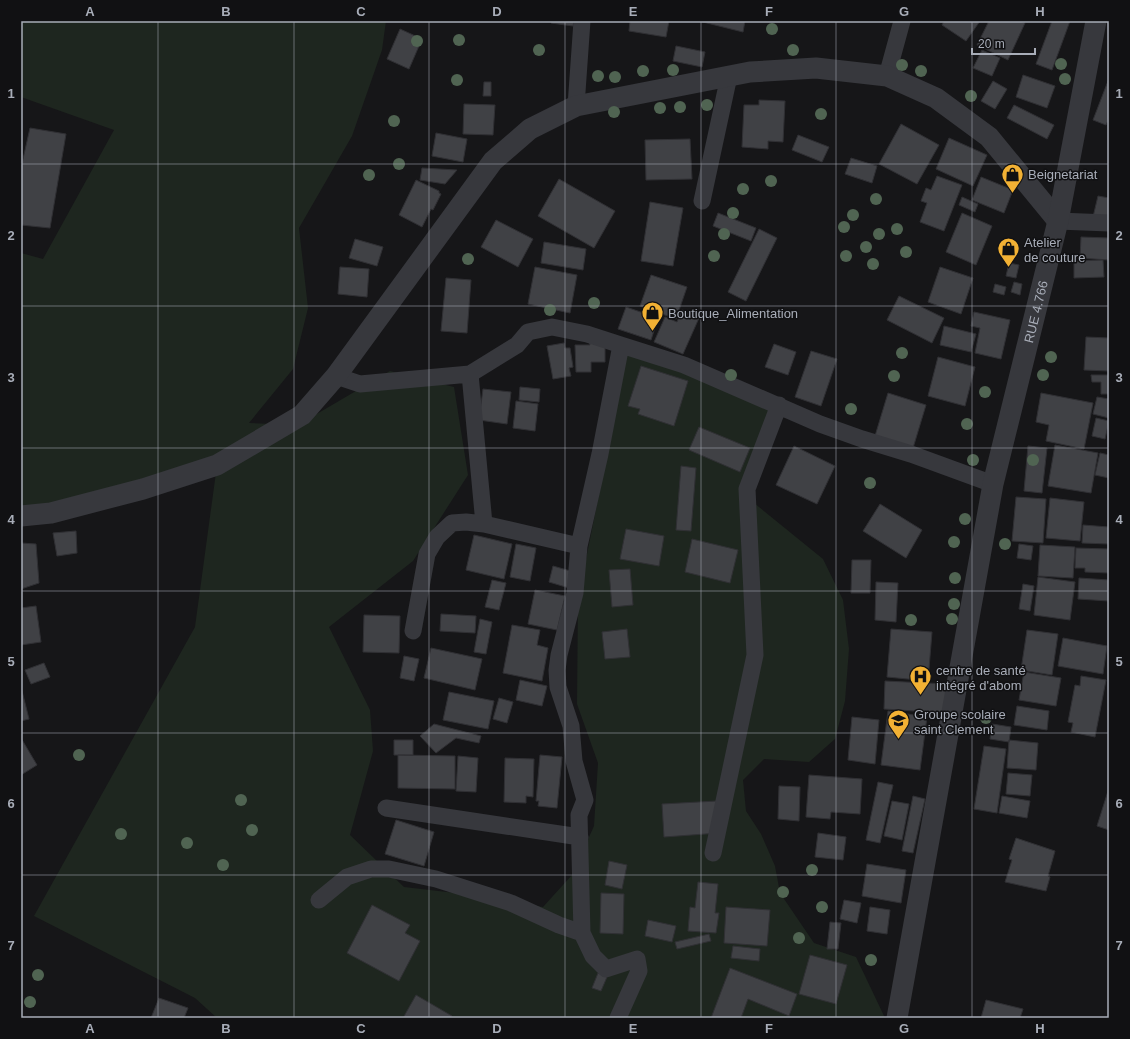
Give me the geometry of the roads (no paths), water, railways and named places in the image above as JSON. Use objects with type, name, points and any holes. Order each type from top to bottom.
[{"type":"street","points":[[576,106],[582,21]]},
{"type":"street","points":[[887,76],[902,21]]},
{"type":"street","name":"RUE 4.766","points":[[897,1018],[993,484],[1058,221],[1096,21]]},
{"type":"street","points":[[21,516],[51,513],[143,489],[217,465],[302,415],[336,376],[493,161],[530,130],[576,106],[750,72],[816,68],[887,76],[936,98],[989,137],[1058,221],[1109,223]]},
{"type":"street","points":[[702,201],[728,76]]},
{"type":"street","points":[[336,376],[360,384],[470,374],[517,345],[528,332],[552,327],[587,334],[684,365],[820,424],[911,454],[993,484]]},
{"type":"street","points":[[618,1018],[638,971],[638,960],[606,969],[593,956],[582,933],[579,815],[585,800],[574,761],[571,726],[558,687],[557,670],[559,655],[575,594],[579,546],[600,454],[620,345]]},
{"type":"street","points":[[470,374],[484,524]]},
{"type":"street","points":[[713,852],[755,655],[747,489],[779,405]]},
{"type":"street","points":[[413,631],[427,554],[437,537],[452,523],[466,522],[484,524],[579,546]]},
{"type":"street","points":[[386,808],[580,837]]},
{"type":"street","points":[[319,900],[347,877],[371,869],[389,869],[436,878],[511,904],[559,925],[582,933]]},
{"type":"place","name":"Beignetariat","points":[[1012,194]]},
{"type":"place","name":"Atelier de couture","points":[[1008,268]]},
{"type":"place","name":"Boutique_Alimentation","points":[[652,332]]},
{"type":"place","name":"centre de santé intégré d'abom","points":[[920,696]]},
{"type":"place","name":"Groupe scolaire saint Clement","points":[[898,740]]}]
